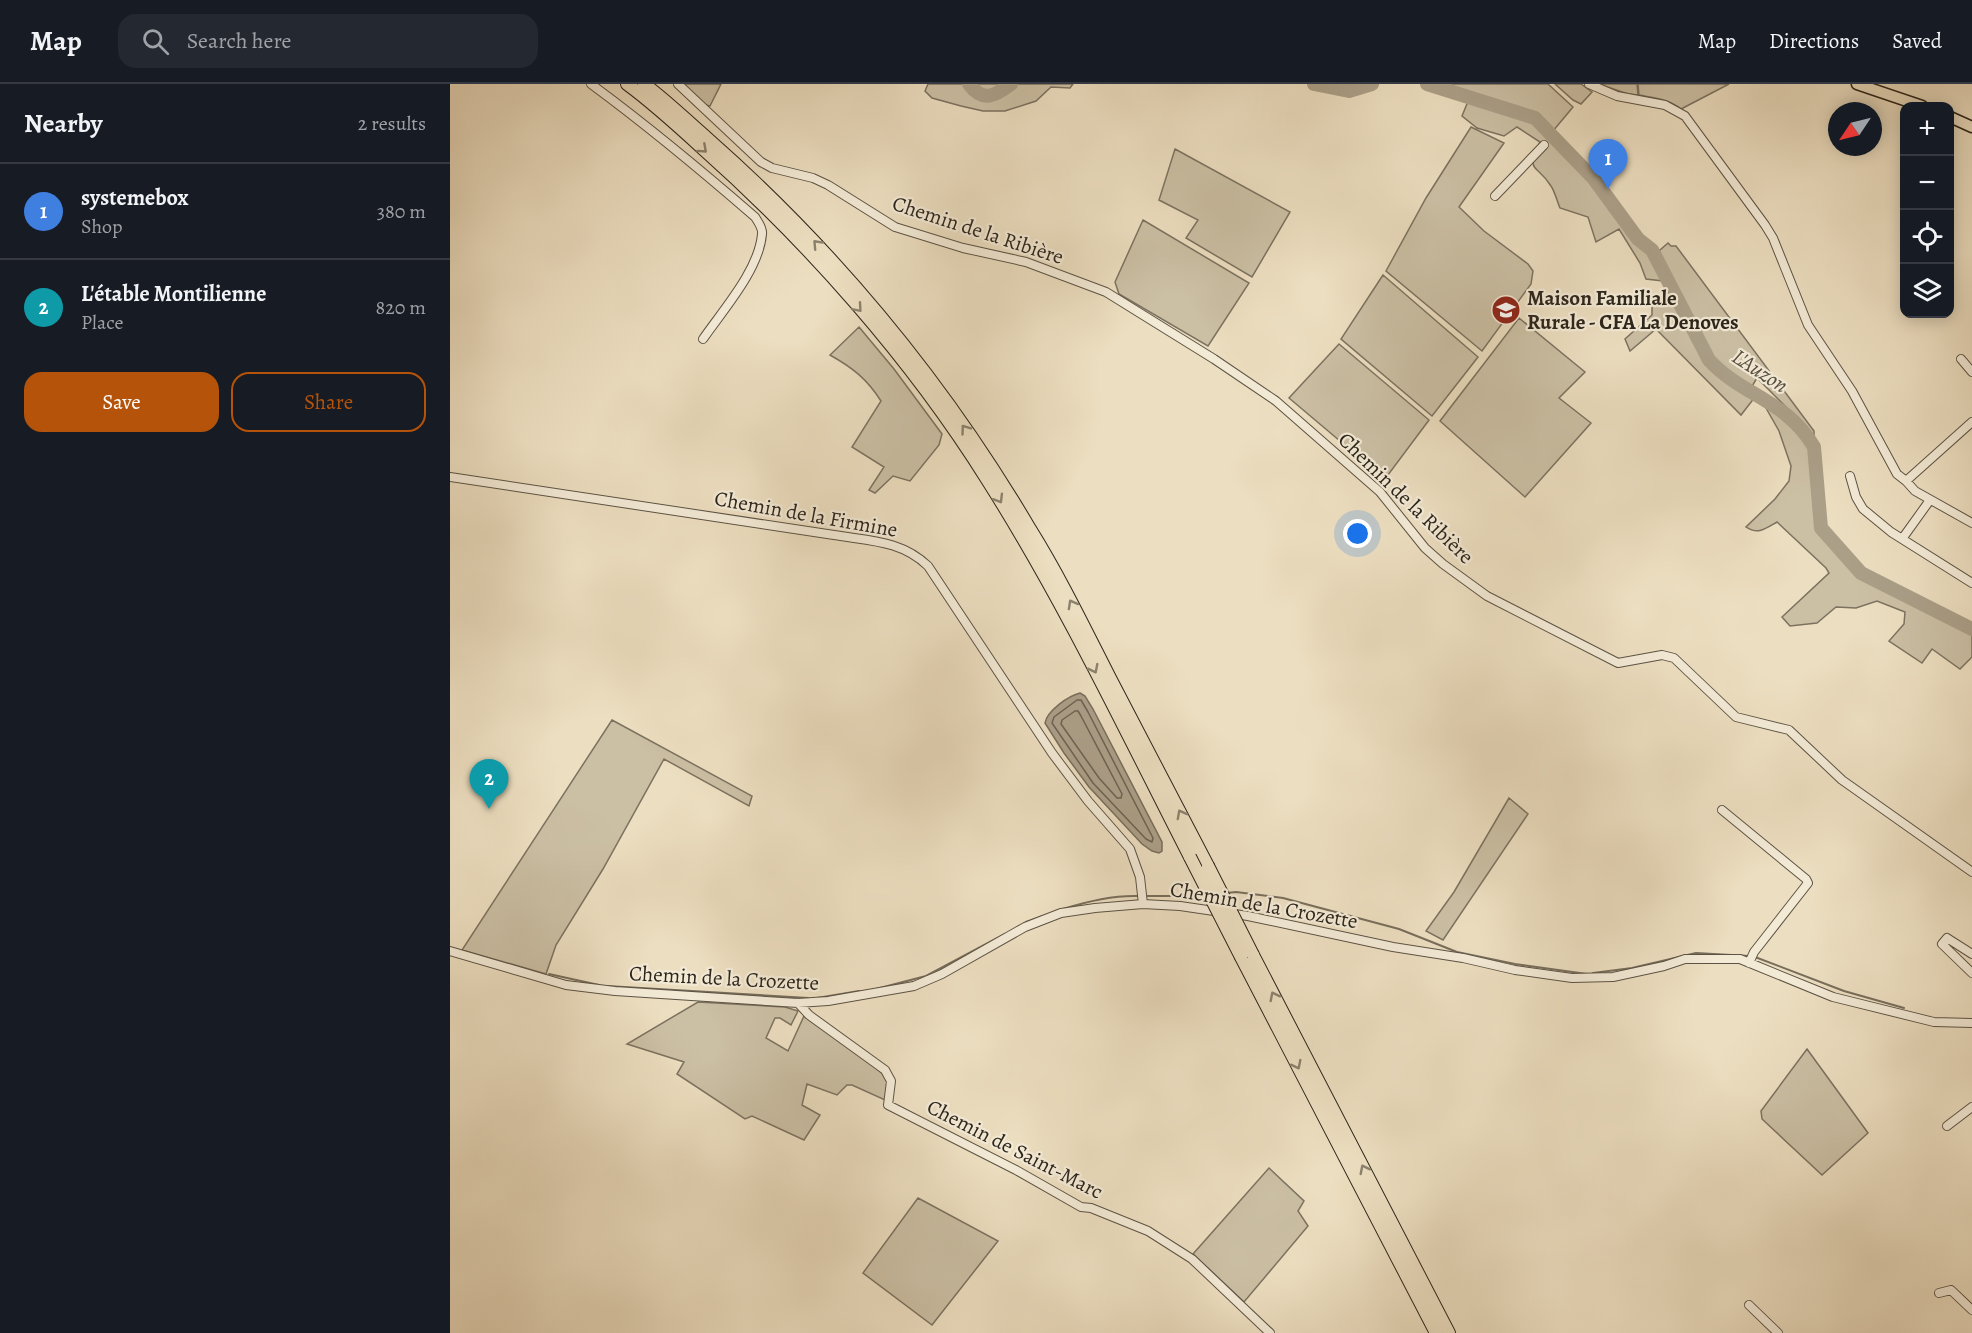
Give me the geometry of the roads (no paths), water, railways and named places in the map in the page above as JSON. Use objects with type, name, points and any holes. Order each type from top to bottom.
[{"type":"highway","points":[[627,84],[730,173],[787,229],[878,331],[926,392],[986,478],[1069,620],[1190,857],[1247,956],[1398,1248],[1436,1333]]},
{"type":"highway","points":[[644,84],[735,162],[791,217],[888,325],[973,439],[1032,530],[1078,615],[1208,866],[1247,956]]},
{"type":"highway","points":[[1398,1248],[1426,1333]]},
{"type":"highway","points":[[1398,1248],[1449,1333]]},
{"type":"highway","points":[[1398,1248],[1455,1333]]},
{"type":"main road","points":[[1857,84],[1910,102]]},
{"type":"main road","points":[[1954,119],[1972,127]]},
{"type":"street","points":[[591,84],[700,169],[760,225],[762,232],[749,273],[704,339]]},
{"type":"street","name":"Chemin de la Ribière","points":[[678,84],[761,162],[772,168],[813,178],[828,185],[895,227],[963,248],[1026,262],[1106,292],[1214,359],[1276,401],[1380,492],[1425,548],[1487,596],[1618,663],[1662,656],[1674,658],[1736,717],[1789,730],[1842,780],[1972,872]]},
{"type":"street","points":[[1589,84],[1617,96],[1665,105],[1685,116],[1766,225],[1808,325],[1852,391],[1897,474],[1915,491],[1972,523]]},
{"type":"street","points":[[1495,196],[1544,145]]},
{"type":"street","points":[[1961,359],[1972,372]]},
{"type":"street","points":[[1906,481],[1972,422]]},
{"type":"street","points":[[1850,476],[1856,497],[1863,509],[1902,539],[1972,583]]},
{"type":"street","name":"Chemin de la Firmine","points":[[450,477],[834,535],[893,545],[908,550],[928,566],[1058,760],[1130,849],[1140,877],[1143,904]]},
{"type":"street","points":[[1902,539],[1930,500]]},
{"type":"street","points":[[1722,810],[1808,883],[1754,952],[1749,963]]},
{"type":"street","name":"Chemin de la Crozette","points":[[450,951],[566,985],[615,991],[798,1003],[828,1001],[914,986],[942,974],[1025,927],[1061,914],[1095,908],[1143,904],[1180,906],[1248,916],[1393,947],[1463,958],[1515,970],[1572,978],[1612,977],[1685,959],[1740,959],[1833,997],[1935,1022],[1972,1023]]},
{"type":"street","points":[[1972,954],[1947,938],[1942,944],[1972,973]]},
{"type":"street","name":"Chemin de Saint-Marc","points":[[798,1003],[809,1015],[885,1070],[891,1081],[888,1106],[1016,1170],[1081,1207],[1090,1208],[1148,1231],[1192,1259],[1270,1333]]},
{"type":"street","points":[[1947,1126],[1972,1107]]},
{"type":"street","points":[[1939,1293],[1951,1290],[1972,1310]]},
{"type":"street","points":[[1749,1305],[1778,1333]]},
{"type":"water","points":[[1080,693],[1085,696],[1093,709],[1162,842],[1162,851],[1159,853],[1142,844],[1089,787],[1045,723],[1059,705]]},
{"type":"waterway","name":"L'Auzon","points":[[969,84],[984,96],[1000,92],[1011,84]]},
{"type":"waterway","name":"L'Auzon","points":[[1314,84],[1349,91],[1372,84]]},
{"type":"waterway","name":"L'Auzon","points":[[1427,84],[1535,118],[1594,179],[1638,239],[1652,250],[1709,360],[1736,382],[1778,408],[1803,431],[1814,447],[1821,528],[1861,573],[1972,629]]},
{"type":"waterway","points":[[1226,893],[1236,892],[1283,898],[1399,929],[1457,952],[1515,964],[1587,974]]},
{"type":"waterway","points":[[1063,909],[1101,899],[1139,896]]},
{"type":"waterway","points":[[1145,896],[1205,896]]},
{"type":"waterway","points":[[1026,922],[1043,916]]},
{"type":"waterway","points":[[876,989],[926,976],[1005,934]]},
{"type":"waterway","points":[[1593,973],[1632,968],[1696,953],[1749,956]]},
{"type":"waterway","points":[[1755,957],[1844,991],[1904,1008]]},
{"type":"waterway","points":[[549,974],[599,985]]},
{"type":"waterway","points":[[607,986],[808,998]]},
{"type":"waterway","points":[[817,998],[859,991]]},
{"type":"place","name":"systemebox","points":[[1608,189]]},
{"type":"place","name":"Maison Familiale Rurale - CFA La Denoves","points":[[1506,310]]},
{"type":"place","name":"L'étable Montilienne","points":[[489,809]]}]
